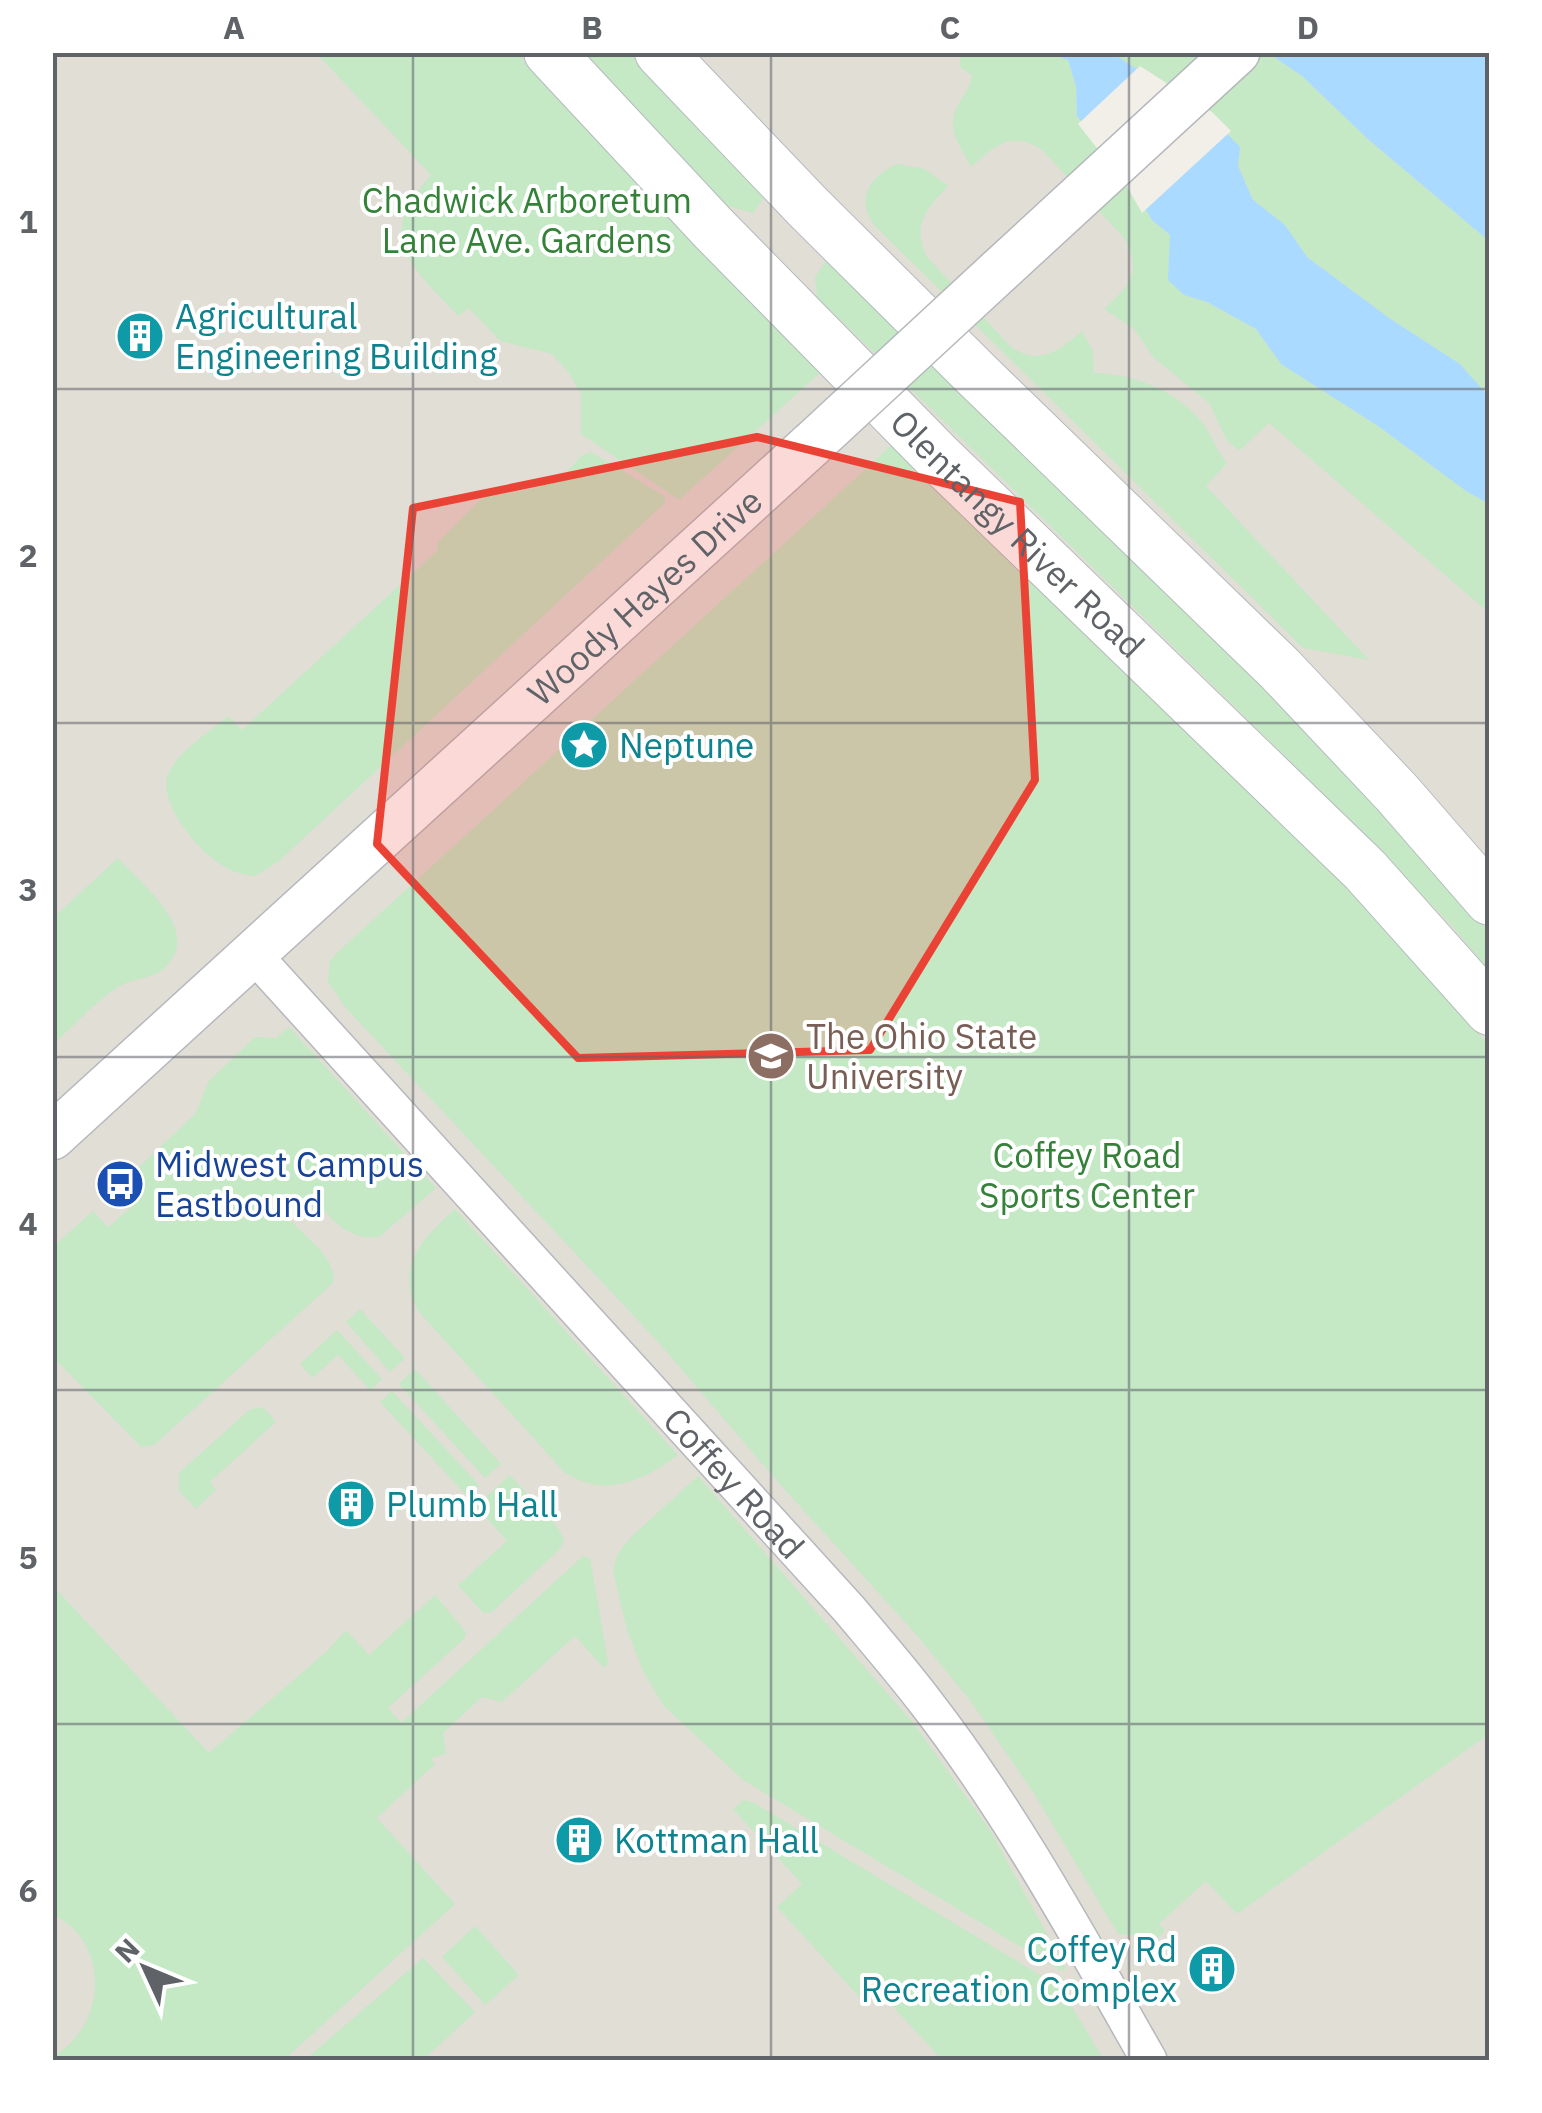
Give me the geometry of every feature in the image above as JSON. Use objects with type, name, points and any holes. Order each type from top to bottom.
[{"type":"main road","name":"Olentangy River Road","points":[[548,52],[712,228],[939,458],[1364,870],[1490,1010]]},
{"type":"main road","points":[[660,52],[885,284],[1280,669],[1397,793],[1490,900]]},
{"type":"street","name":"Woody Hayes Drive","points":[[52,1137],[1237,52]]},
{"type":"street","name":"Coffey Road","points":[[253,954],[837,1595],[928,1705],[1062,1908],[1149,2060]]},
{"type":"highlighted area","points":[[757,437],[1020,502],[1035,780],[870,1050],[578,1058],[377,844],[413,508]]},
{"type":"shaded area","name":"The Ohio State University","points":[[53,53],[1489,53],[1489,2060],[53,2060]]},
{"type":"green space","name":"Chadwick Arboretum Lane Ave. Gardens","points":[[316,53],[517,53],[639,186],[822,371],[679,500],[581,434],[581,394],[552,354],[500,341],[469,308],[458,316],[424,280],[407,254],[402,224],[409,204],[431,175]]},
{"type":"green space","points":[[578,53],[630,53],[765,196],[753,213],[715,202]]},
{"type":"green space","points":[[960,53],[1048,53],[1068,60],[1076,86],[1077,116],[1130,182],[1152,220],[1170,235],[1169,280],[1184,295],[1207,302],[1256,329],[1281,364],[1489,504],[1489,613],[1269,423],[1239,451],[1226,439],[1209,403],[1153,357],[1134,329],[1104,309],[1130,278],[1130,250],[1124,238],[1042,150],[1012,141],[996,147],[971,167],[953,121],[972,75],[960,67]]},
{"type":"green space","points":[[1112,53],[1268,53],[1302,76],[1370,141],[1489,241],[1489,397],[1460,364],[1307,257],[1285,225],[1253,200],[1238,166],[1240,147],[1209,116]]},
{"type":"green space","points":[[897,164],[925,169],[948,186],[924,218],[922,246],[927,257],[1010,346],[1039,356],[1057,350],[1082,331],[1093,351],[1094,373],[1153,386],[1180,401],[1205,427],[1227,463],[1206,486],[1369,660],[1303,648],[875,226],[866,207],[868,190],[879,175]]},
{"type":"green space","points":[[827,259],[1248,673],[1410,844],[1489,932],[1489,971],[1452,926],[1354,824],[817,297],[815,277]]},
{"type":"green space","name":"Coffey Road Sports Center","points":[[896,441],[1366,905],[1489,1045],[1489,1734],[1237,1914],[1206,1881],[1159,1924],[1165,1931],[1159,1937],[1118,1934],[1033,1792],[969,1699],[914,1632],[659,1343],[345,1007],[328,982],[330,961],[339,951]]},
{"type":"green space","points":[[591,452],[664,496],[666,502],[279,861],[255,876],[228,869],[205,852],[179,821],[168,797],[168,775],[186,750],[228,716],[242,730],[438,550],[437,543],[484,496],[547,483]]},
{"type":"green space","points":[[118,858],[166,912],[177,942],[173,957],[161,971],[124,984],[106,996],[53,1044],[53,918]]},
{"type":"green space","points":[[289,1027],[436,1188],[379,1237],[349,1232],[312,1198],[289,1218],[325,1256],[333,1283],[154,1445],[141,1447],[53,1357],[53,1247],[93,1211],[108,1227],[133,1206],[117,1188],[195,1114],[209,1081],[255,1037],[276,1038]]},
{"type":"green space","points":[[455,1209],[678,1455],[623,1483],[594,1484],[564,1472],[418,1311],[411,1295],[411,1266],[423,1242]]},
{"type":"green space","points":[[360,1309],[405,1358],[390,1372],[346,1322]]},
{"type":"green space","points":[[337,1330],[382,1379],[370,1390],[338,1355],[312,1378],[300,1364]]},
{"type":"green space","points":[[415,1369],[501,1464],[485,1478],[399,1384]]},
{"type":"green space","points":[[392,1391],[479,1485],[467,1496],[380,1402]]},
{"type":"green space","points":[[259,1407],[276,1422],[210,1482],[216,1490],[196,1509],[179,1491],[179,1473],[249,1410]]},
{"type":"green space","points":[[510,1475],[557,1526],[564,1540],[560,1549],[492,1612],[483,1613],[458,1585],[507,1541],[476,1506]]},
{"type":"green space","points":[[698,1476],[914,1724],[990,1830],[1066,1969],[1061,1971],[743,1780],[663,1705],[643,1671],[627,1630],[613,1571],[617,1555],[631,1537]]},
{"type":"green space","points":[[583,1556],[590,1558],[608,1662],[604,1668],[575,1636],[502,1702],[482,1697],[443,1733],[446,1754],[431,1758],[435,1764],[377,1818],[455,1904],[284,2060],[53,2060],[84,2026],[95,1985],[93,1964],[85,1944],[72,1928],[53,1915],[53,1586],[209,1753],[326,1652],[346,1630],[369,1655],[435,1595],[466,1632],[465,1638],[388,1708],[401,1723]]},
{"type":"green space","points":[[744,1800],[1060,1987],[1104,2060],[942,2060],[876,1988],[862,2000],[777,1907],[802,1884],[733,1809]]},
{"type":"green space","points":[[475,1926],[519,1975],[485,2005],[442,1957]]},
{"type":"green space","points":[[423,1958],[475,2012],[423,2060],[305,2060]]},
{"type":"water","points":[[1048,53],[1112,53],[1210,116],[1240,147],[1238,166],[1253,200],[1285,225],[1307,257],[1460,364],[1489,397],[1489,504],[1281,364],[1256,329],[1207,302],[1184,295],[1168,280],[1170,235],[1152,220],[1130,182],[1077,116],[1076,86],[1068,60]]},
{"type":"water","points":[[1268,53],[1489,53],[1489,241],[1370,141],[1302,76]]},
{"type":"pier","points":[[1140,66],[1212,112],[1231,131],[1142,213],[1126,185],[1078,124]]},
{"type":"place","name":"Agricultural Engineering Building","points":[[140,336]]},
{"type":"place","name":"Neptune","points":[[584,745]]},
{"type":"place","name":"The Ohio State University","points":[[771,1056]]},
{"type":"place","name":"Midwest Campus Eastbound","points":[[120,1184]]},
{"type":"place","name":"Plumb Hall","points":[[351,1504]]},
{"type":"place","name":"Kottman Hall","points":[[579,1840]]},
{"type":"place","name":"Coffey Rd Recreation Complex","points":[[1212,1969]]}]
